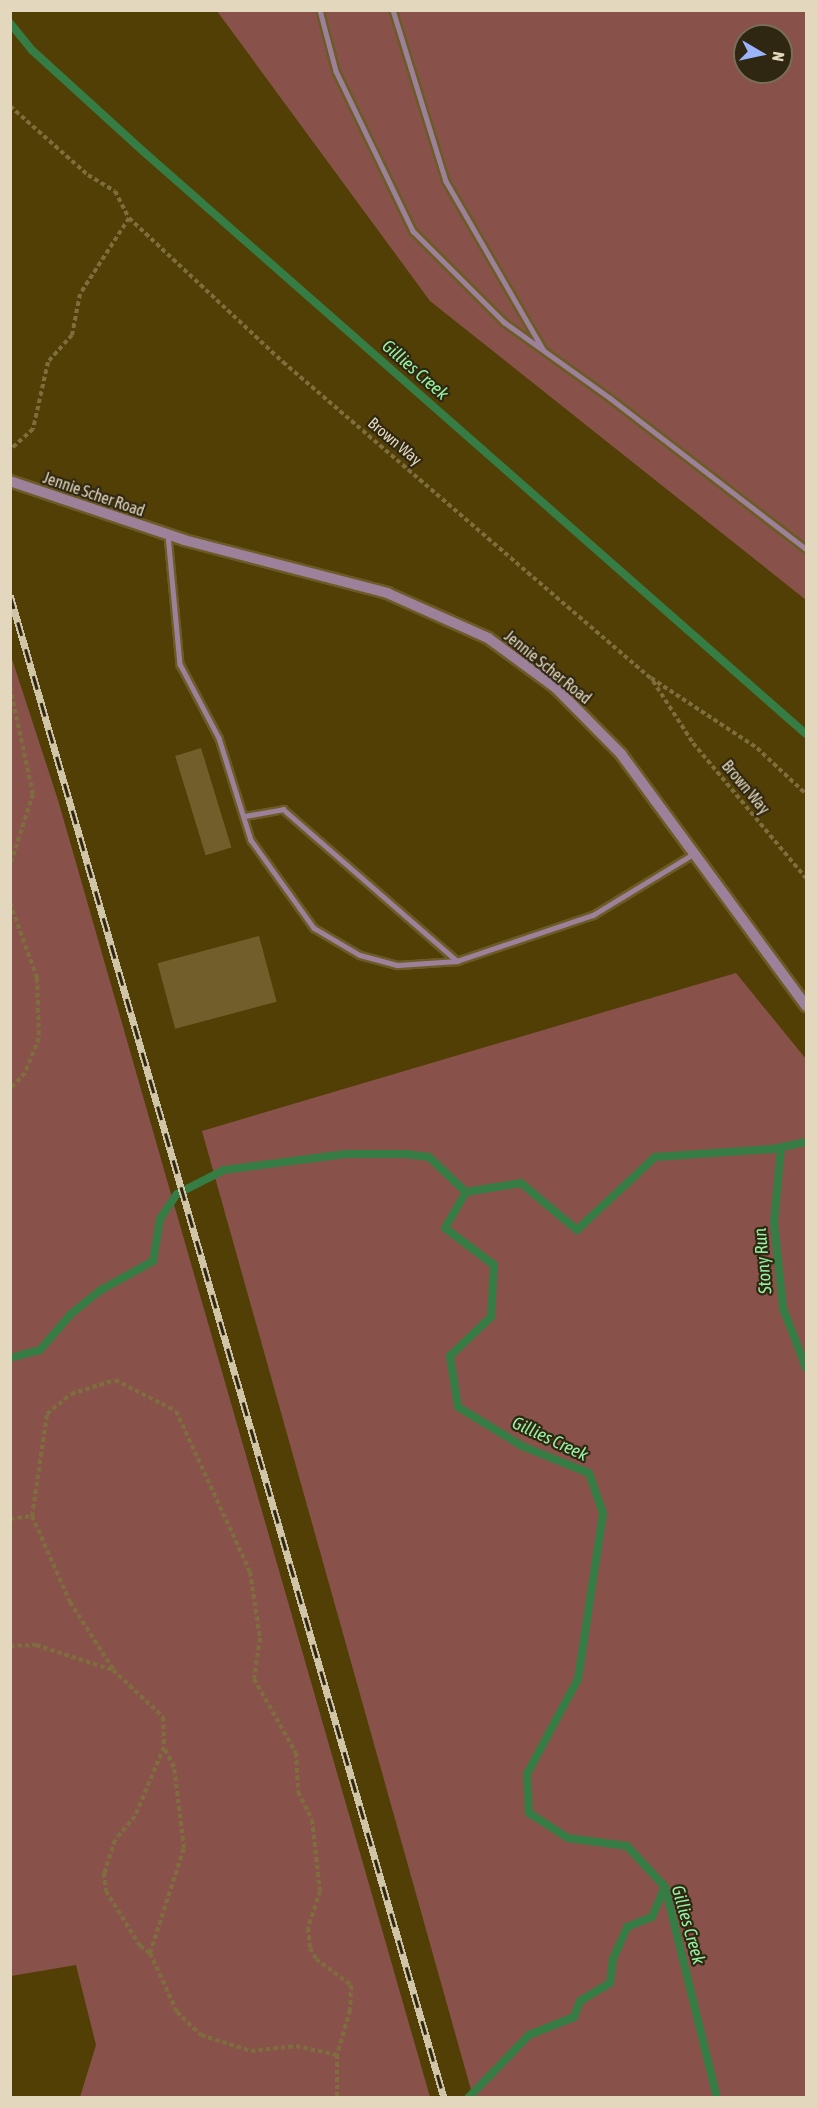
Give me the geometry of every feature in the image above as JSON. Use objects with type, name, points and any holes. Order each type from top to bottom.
[{"type":"street","name":"Jennie Scher Road","points":[[10,481],[168,535],[387,593],[488,638],[585,715],[621,754],[807,1006]]},
{"type":"lane","points":[[320,10],[336,71],[412,231],[504,322],[807,549]]},
{"type":"lane","points":[[393,10],[446,180],[544,351]]},
{"type":"lane","points":[[168,535],[180,664],[219,738],[251,840],[314,928],[360,955],[388,962],[457,961],[593,915],[695,854]]},
{"type":"lane","points":[[244,816],[283,809],[457,961]]},
{"type":"path","name":"Brown Way","points":[[10,106],[88,174],[114,191],[129,218],[283,362],[651,678],[757,747],[807,794]]},
{"type":"path","points":[[10,450],[33,429],[48,362],[72,335],[80,294],[129,218]]},
{"type":"path","name":"Brown Way","points":[[651,678],[693,743],[807,878]]},
{"type":"path","points":[[10,687],[33,794],[10,865]]},
{"type":"path","points":[[10,903],[37,978],[39,1038],[25,1073],[10,1089]]},
{"type":"path","points":[[150,1953],[184,1848],[174,1767],[164,1747],[163,1717],[113,1670],[70,1602],[32,1516],[47,1414],[71,1394],[115,1380],[162,1400],[176,1411],[250,1572],[260,1638],[254,1679],[296,1753],[298,1792],[312,1820],[320,1891],[308,1928],[310,1948],[316,1959],[343,1975],[353,1994],[337,2055],[337,2097]]},
{"type":"path","points":[[10,1519],[32,1516]]},
{"type":"path","points":[[10,1646],[36,1645],[113,1670]]},
{"type":"path","points":[[164,1747],[135,1816],[116,1840],[104,1873],[106,1891],[125,1924],[150,1953],[164,1992],[177,2013],[201,2035],[251,2051],[296,2046],[337,2055]]},
{"type":"shaded area","points":[[217,11],[806,11],[806,600],[430,301]]},
{"type":"shaded area","points":[[11,656],[58,800],[430,2097],[80,2097],[96,2045],[76,1965],[11,1976]]},
{"type":"shaded area","points":[[736,973],[806,1059],[806,2097],[473,2097],[202,1131]]},
{"type":"building","points":[[201,748],[231,847],[206,855],[175,756]]},
{"type":"building","points":[[259,936],[277,1002],[175,1029],[158,963]]},
{"type":"waterway","name":"Gillies Creek","points":[[10,23],[33,51],[144,152],[806,734]]},
{"type":"waterway","name":"Gillies Creek","points":[[717,2098],[665,1887],[627,1846],[568,1838],[529,1813],[527,1774],[578,1679],[603,1513],[589,1473],[522,1446],[458,1407],[450,1356],[491,1317],[494,1265],[445,1228],[466,1192],[521,1183],[577,1230],[655,1157],[773,1149],[806,1142]]},
{"type":"waterway","name":"Stony Run","points":[[781,1148],[774,1222],[783,1308],[806,1368]]},
{"type":"waterway","points":[[10,1358],[40,1350],[71,1314],[101,1290],[153,1261],[160,1219],[177,1194],[224,1170],[346,1154],[405,1154],[429,1157],[466,1192]]},
{"type":"waterway","points":[[468,2098],[529,2035],[574,2017],[580,2001],[610,1983],[613,1959],[627,1927],[652,1917],[665,1887]]},
{"type":"railway","points":[[10,595],[444,2098]]}]
